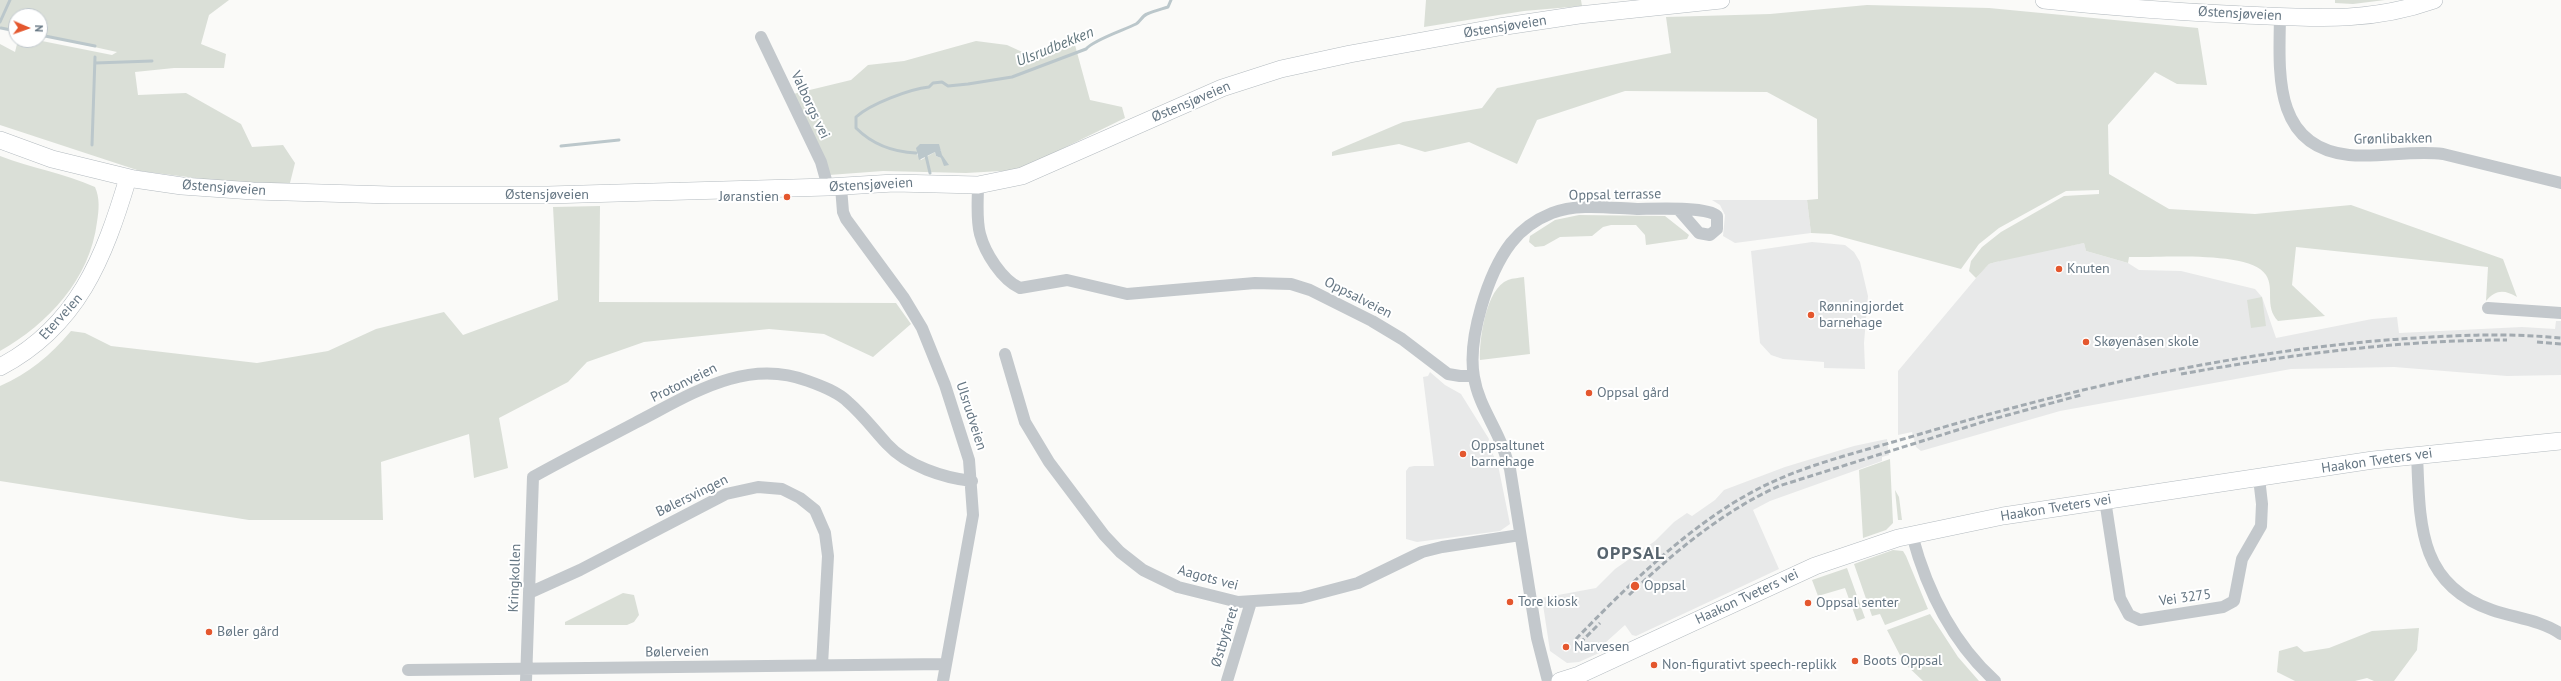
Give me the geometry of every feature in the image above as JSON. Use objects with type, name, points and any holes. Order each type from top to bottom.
[{"type":"main road","name":"Østensjøveien","points":[[0,140],[52,159],[122,177],[213,188],[391,195],[602,194],[835,187],[894,183],[978,185],[1022,176],[1216,90],[1281,69],[1350,54],[1499,27],[1594,14],[1721,0]]},
{"type":"main road","name":"Østensjøveien","points":[[2044,0],[2112,7],[2280,16],[2370,17],[2412,8],[2434,0]]},
{"type":"main road","name":"Eterveien","points":[[0,367],[40,341],[74,306],[97,266],[111,228],[122,177]]},
{"type":"main road","name":"Haakon Tveters vei","points":[[1560,681],[1576,678],[1815,566],[1912,535],[2003,516],[2417,454],[2561,441]]},
{"type":"street","name":"Grønlibakken","points":[[2280,16],[2279,64],[2283,102],[2291,120],[2310,141],[2325,150],[2349,155],[2426,152],[2443,154],[2561,183]]},
{"type":"street","name":"Valborgs vei","points":[[761,37],[820,162],[835,187]]},
{"type":"street","name":"Oppsalveien","points":[[978,185],[979,224],[983,241],[1002,272],[1020,288],[1067,280],[1127,294],[1255,283],[1291,284],[1310,290],[1372,321],[1402,339],[1448,374],[1473,376]]},
{"type":"street","name":"Ulsrudveien","points":[[835,187],[845,217],[904,298],[922,328],[949,396],[969,460],[972,481],[973,515],[943,681]]},
{"type":"street","name":"Oppsal terrasse","points":[[1473,376],[1473,350],[1481,311],[1503,255],[1512,242],[1527,227],[1554,212],[1573,209],[1679,210]]},
{"type":"street","points":[[2488,308],[2561,313]]},
{"type":"street","name":"Aagots vei","points":[[1005,354],[1022,416],[1031,433],[1080,504],[1120,552],[1144,570],[1178,587],[1206,595],[1250,602],[1301,598],[1366,579],[1422,552],[1442,547],[1520,535]]},
{"type":"street","name":"Protonveien","points":[[533,477],[701,389],[731,377],[773,373],[798,377],[819,384],[845,399],[897,453],[947,477],[972,481]]},
{"type":"street","points":[[1473,376],[1482,407],[1502,444],[1510,469],[1537,638],[1548,681]]},
{"type":"street","points":[[2417,454],[2422,529],[2426,546],[2439,572],[2462,598],[2498,612],[2541,624],[2561,634]]},
{"type":"street","name":"Kringkollen","points":[[526,681],[533,477]]},
{"type":"street","name":"Vei 3275","points":[[2105,500],[2120,598],[2129,615],[2140,620],[2223,607],[2234,602],[2242,559],[2261,526],[2262,504],[2259,478]]},
{"type":"street","name":"Bølersvingen","points":[[529,593],[580,570],[726,494],[758,487],[782,489],[800,498],[815,510],[825,533],[828,556],[822,665]]},
{"type":"street","points":[[1912,535],[1924,574],[1943,615],[1960,642],[1995,681]]},
{"type":"street","name":"Østbyfaret","points":[[1227,681],[1250,602]]},
{"type":"street","name":"Bølerveien","points":[[408,670],[946,664]]},
{"type":"shaded area","points":[[0,0],[229,0],[209,15],[201,44],[226,54],[224,68],[174,68],[135,72],[138,95],[186,93],[241,124],[252,147],[283,145],[295,163],[290,183],[235,183],[140,171],[0,125],[0,44],[15,52],[16,48],[48,48],[48,42],[112,55],[117,52],[48,37],[48,8],[8,8],[8,30],[0,28]]},
{"type":"shaded area","points":[[1426,0],[1581,0],[1582,6],[1524,11],[1424,27]]},
{"type":"shaded area","points":[[2335,0],[2385,0],[2353,4],[2335,3]]},
{"type":"shaded area","points":[[1867,5],[1989,8],[2198,28],[2207,85],[2177,84],[2155,72],[2108,125],[2109,174],[2169,209],[2255,214],[2351,205],[2503,259],[2517,297],[2501,292],[2493,294],[2486,301],[2488,267],[2296,247],[2292,285],[2325,316],[2278,321],[2271,309],[2270,286],[2266,275],[2257,267],[2242,262],[2223,259],[2202,257],[2129,257],[2128,263],[2086,251],[2084,243],[1989,264],[1976,278],[1969,271],[1971,261],[1982,247],[2001,232],[2064,196],[2099,194],[2099,190],[2066,191],[1999,228],[1979,244],[1961,269],[1831,234],[1811,233],[1807,200],[1818,199],[1817,119],[1767,92],[1625,91],[1537,120],[1517,164],[1469,142],[1425,152],[1399,144],[1332,156],[1332,152],[1403,122],[1482,108],[1497,88],[1671,53],[1666,17],[1770,14]]},
{"type":"shaded area","points":[[976,41],[1007,45],[1031,56],[1075,45],[1090,100],[1122,107],[1125,118],[1019,170],[966,173],[883,171],[829,175],[789,95],[851,80],[868,65],[904,61]],"holes":[[[941,150],[941,158],[936,156],[935,152],[921,160],[916,153]]]},
{"type":"shaded area","points":[[920,144],[939,144],[942,155],[949,165],[944,166],[941,158],[936,156],[935,152],[919,160],[916,148]]},
{"type":"shaded area","points":[[0,156],[95,187],[99,204],[93,243],[86,262],[76,281],[64,298],[50,313],[18,340],[0,351]]},
{"type":"shaded area","points":[[1712,200],[1807,200],[1811,233],[1735,243],[1723,236],[1725,215],[1720,205]]},
{"type":"shaded area","points":[[600,206],[599,302],[896,303],[911,324],[873,357],[824,334],[769,329],[644,342],[587,362],[568,382],[499,418],[508,468],[474,478],[469,434],[381,462],[383,520],[249,520],[0,481],[0,386],[11,381],[38,363],[47,356],[71,331],[85,333],[111,346],[257,363],[328,351],[376,329],[444,312],[463,335],[558,300],[553,207]]},
{"type":"shaded area","points":[[1579,215],[1665,216],[1689,235],[1687,239],[1646,245],[1645,235],[1636,225],[1611,225],[1603,227],[1592,236],[1560,237],[1544,246],[1535,247],[1529,242],[1530,236],[1555,220]]},
{"type":"shaded area","name":"Rønningjordet barnehage","points":[[1812,242],[1845,245],[1854,252],[1860,262],[1868,296],[1864,343],[1865,369],[1824,368],[1824,362],[1783,359],[1771,355],[1760,343],[1751,251]]},
{"type":"shaded area","name":"Skøyenåsen skole","points":[[2084,243],[2086,251],[2128,263],[2139,270],[2181,271],[2255,289],[2262,297],[2276,338],[2372,319],[2397,317],[2399,333],[2522,327],[2555,329],[2556,321],[2561,321],[2561,375],[2507,376],[2394,367],[2291,369],[2060,411],[1921,451],[1916,447],[1912,432],[1898,435],[1898,371],[1982,271],[1989,264],[2017,256]]},
{"type":"shaded area","points":[[1524,277],[1530,354],[1480,360],[1481,340],[1485,316],[1494,293],[1500,285],[1508,280]]},
{"type":"shaded area","points":[[2262,297],[2266,326],[2251,328],[2247,300]]},
{"type":"shaded area","name":"Oppsaltunet barnehage","points":[[1430,372],[1445,385],[1461,394],[1489,439],[1488,444],[1498,465],[1510,524],[1500,531],[1417,542],[1406,539],[1406,471],[1409,467],[1414,466],[1434,466],[1423,377],[1428,376]]},
{"type":"shaded area","points":[[1887,439],[1889,455],[1882,457],[1882,461],[1770,501],[1753,510],[1779,569],[1636,636],[1632,635],[1625,625],[1605,643],[1608,649],[1579,662],[1567,663],[1550,651],[1542,598],[1596,588],[1615,569],[1655,541],[1674,522],[1687,513],[1692,516],[1715,500],[1724,490],[1785,467],[1854,446]]},
{"type":"shaded area","points":[[1890,459],[1893,523],[1886,530],[1863,538],[1859,470]]},
{"type":"shaded area","points":[[1895,490],[1899,497],[1902,520],[1898,520]]},
{"type":"shaded area","points":[[1893,550],[1903,551],[1906,556],[1928,609],[1885,625],[1880,614],[1872,616],[1854,564]]},
{"type":"shaded area","points":[[1847,568],[1865,618],[1857,621],[1845,588],[1818,596],[1812,580]]},
{"type":"shaded area","points":[[623,593],[634,595],[639,615],[634,622],[627,625],[565,625],[565,622]]},
{"type":"shaded area","points":[[1930,614],[1958,657],[1979,681],[1923,681],[1904,663],[1887,630]]},
{"type":"shaded area","points":[[2419,628],[2417,650],[2394,681],[2374,681],[2367,678],[2355,681],[2295,681],[2277,672],[2279,651],[2297,646],[2304,652],[2329,648],[2372,631]]},
{"type":"waterway","points":[[0,22],[10,0]]},
{"type":"waterway","name":"Ulsrudbekken","points":[[916,153],[891,149],[869,139],[856,128],[856,117],[880,102],[921,88],[929,87],[933,83],[942,82],[948,86],[1012,77],[1086,49],[1095,42],[1136,24],[1147,14],[1168,7],[1171,0]]},
{"type":"waterway","points":[[1,28],[8,29]]},
{"type":"waterway","points":[[48,37],[95,46]]},
{"type":"waterway","points":[[92,145],[95,57]]},
{"type":"waterway","points":[[95,63],[152,61]]},
{"type":"waterway","points":[[561,146],[619,140]]},
{"type":"waterway","name":"Ulsrudbekken","points":[[926,156],[930,173]]},
{"type":"railway","points":[[1576,639],[1616,598],[1661,557],[1708,520],[1756,490],[1814,465],[2030,403],[2144,376],[2259,355],[2375,341],[2468,335],[2514,335],[2561,338]]},
{"type":"railway","points":[[2181,374],[2343,350],[2425,343],[2507,340]]},
{"type":"railway","points":[[2537,342],[2561,344]]},
{"type":"railway","points":[[1629,595],[1663,564],[1719,520],[1758,496],[1779,486],[1986,421],[2081,395]]},
{"type":"railway","points":[[1580,643],[1600,623]]},
{"type":"place","name":"Jøranstien","points":[[787,197]]},
{"type":"place","name":"Knuten","points":[[2059,269]]},
{"type":"place","name":"Rønningjordet barnehage","points":[[1811,315]]},
{"type":"place","name":"Skøyenåsen skole","points":[[2086,342]]},
{"type":"place","name":"Oppsal gård","points":[[1589,393]]},
{"type":"place","name":"Oppsaltunet barnehage","points":[[1463,454]]},
{"type":"place","name":"Oppsal","points":[[1635,586]]},
{"type":"place","name":"Tore kiosk","points":[[1510,602]]},
{"type":"place","name":"Oppsal senter","points":[[1808,603]]},
{"type":"place","name":"Bøler gård","points":[[209,632]]},
{"type":"place","name":"Narvesen","points":[[1566,647]]},
{"type":"place","name":"Boots Oppsal","points":[[1855,661]]},
{"type":"place","name":"Non-figurativt speech-replikk","points":[[1654,665]]},
{"type":"district","name":"OPPSAL","points":[[1631,554]]}]
